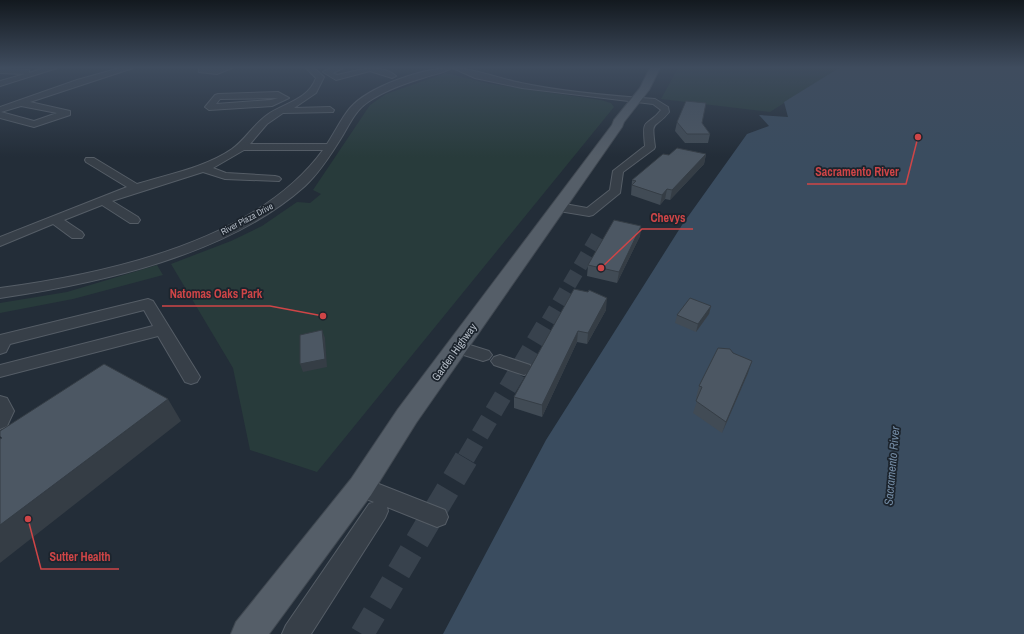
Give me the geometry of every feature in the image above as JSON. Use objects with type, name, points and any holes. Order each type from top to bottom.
[{"type":"main road","name":"Garden Highway","points":[[248,634],[361,487],[407,416],[559,208],[618,125],[618,122],[622,116],[637,99]]},
{"type":"street","points":[[0,110],[36,98]]},
{"type":"street","points":[[201,116],[217,98]]},
{"type":"street","points":[[284,98],[284,99],[300,100]]},
{"type":"street","points":[[0,242],[103,200],[136,188],[203,168],[223,159],[245,144],[265,121],[303,98]]},
{"type":"street","name":"River Plaza Drive","points":[[0,293],[89,277],[155,258],[212,237],[257,215],[290,193],[311,172],[354,109],[363,101],[370,98]]},
{"type":"street","points":[[559,208],[589,212],[616,191],[618,171],[650,147],[648,130],[650,123],[665,112],[665,109],[655,102],[637,99],[608,98]]},
{"type":"street","points":[[0,114],[34,124],[67,113],[21,103]]},
{"type":"street","points":[[0,104],[12,107]]},
{"type":"street","points":[[280,111],[330,110]]},
{"type":"street","points":[[245,144],[330,145]]},
{"type":"street","points":[[90,160],[136,188]]},
{"type":"street","points":[[203,168],[224,176],[275,179]]},
{"type":"street","points":[[103,200],[134,220]]},
{"type":"street","points":[[54,219],[77,235]]},
{"type":"street","points":[[0,348],[4,340],[148,304],[191,377]]},
{"type":"street","points":[[0,371],[163,329]]},
{"type":"street","points":[[457,347],[483,356]]},
{"type":"street","points":[[500,361],[524,369]]},
{"type":"street","points":[[0,403],[4,411],[0,421]]},
{"type":"street","points":[[361,487],[437,517]]},
{"type":"street","points":[[295,634],[377,511]]},
{"type":"shaded area","points":[[381,98],[584,98],[611,103],[614,107],[317,472],[250,450],[233,368],[171,264],[231,241],[262,226],[297,202],[310,203],[321,194],[313,190],[370,105]]},
{"type":"shaded area","points":[[662,98],[793,98],[770,112],[661,99]]},
{"type":"shaded area","points":[[157,265],[163,275],[73,299],[0,313],[0,303],[67,292]]},
{"type":"water","points":[[791,98],[1024,98],[1024,634],[443,634],[546,440],[682,225],[747,134],[769,126],[759,115],[788,117],[784,102]]},
{"type":"building","points":[[686,101],[706,103],[702,123],[710,134],[687,134],[677,122]]},
{"type":"building","points":[[677,148],[706,154],[672,190],[667,189],[662,195],[632,185],[636,181],[632,180],[663,154],[669,155]]},
{"type":"building","points":[[614,220],[641,226],[619,272],[588,265]]},
{"type":"building","points":[[574,289],[588,292],[589,290],[607,298],[588,333],[578,331],[542,405],[514,397]]},
{"type":"building","points":[[690,298],[711,306],[698,324],[677,315]]},
{"type":"building","points":[[322,330],[325,359],[300,364],[300,335]]},
{"type":"building","points":[[718,348],[730,349],[733,353],[752,361],[726,422],[696,401],[702,387],[699,386]]},
{"type":"building","points":[[104,364],[168,399],[0,525],[0,439],[2,438],[0,436],[0,431]]},
{"type":"tunnel","points":[[548,321],[599,234]]},
{"type":"tunnel","points":[[466,458],[548,320]]},
{"type":"tunnel","points":[[362,634],[467,457]]},
{"type":"place","name":"Sacramento River","points":[[918,137]]},
{"type":"place","name":"Chevys","points":[[601,268]]},
{"type":"place","name":"Natomas Oaks Park","points":[[323,316]]},
{"type":"place","name":"Sutter Health","points":[[28,519]]}]
